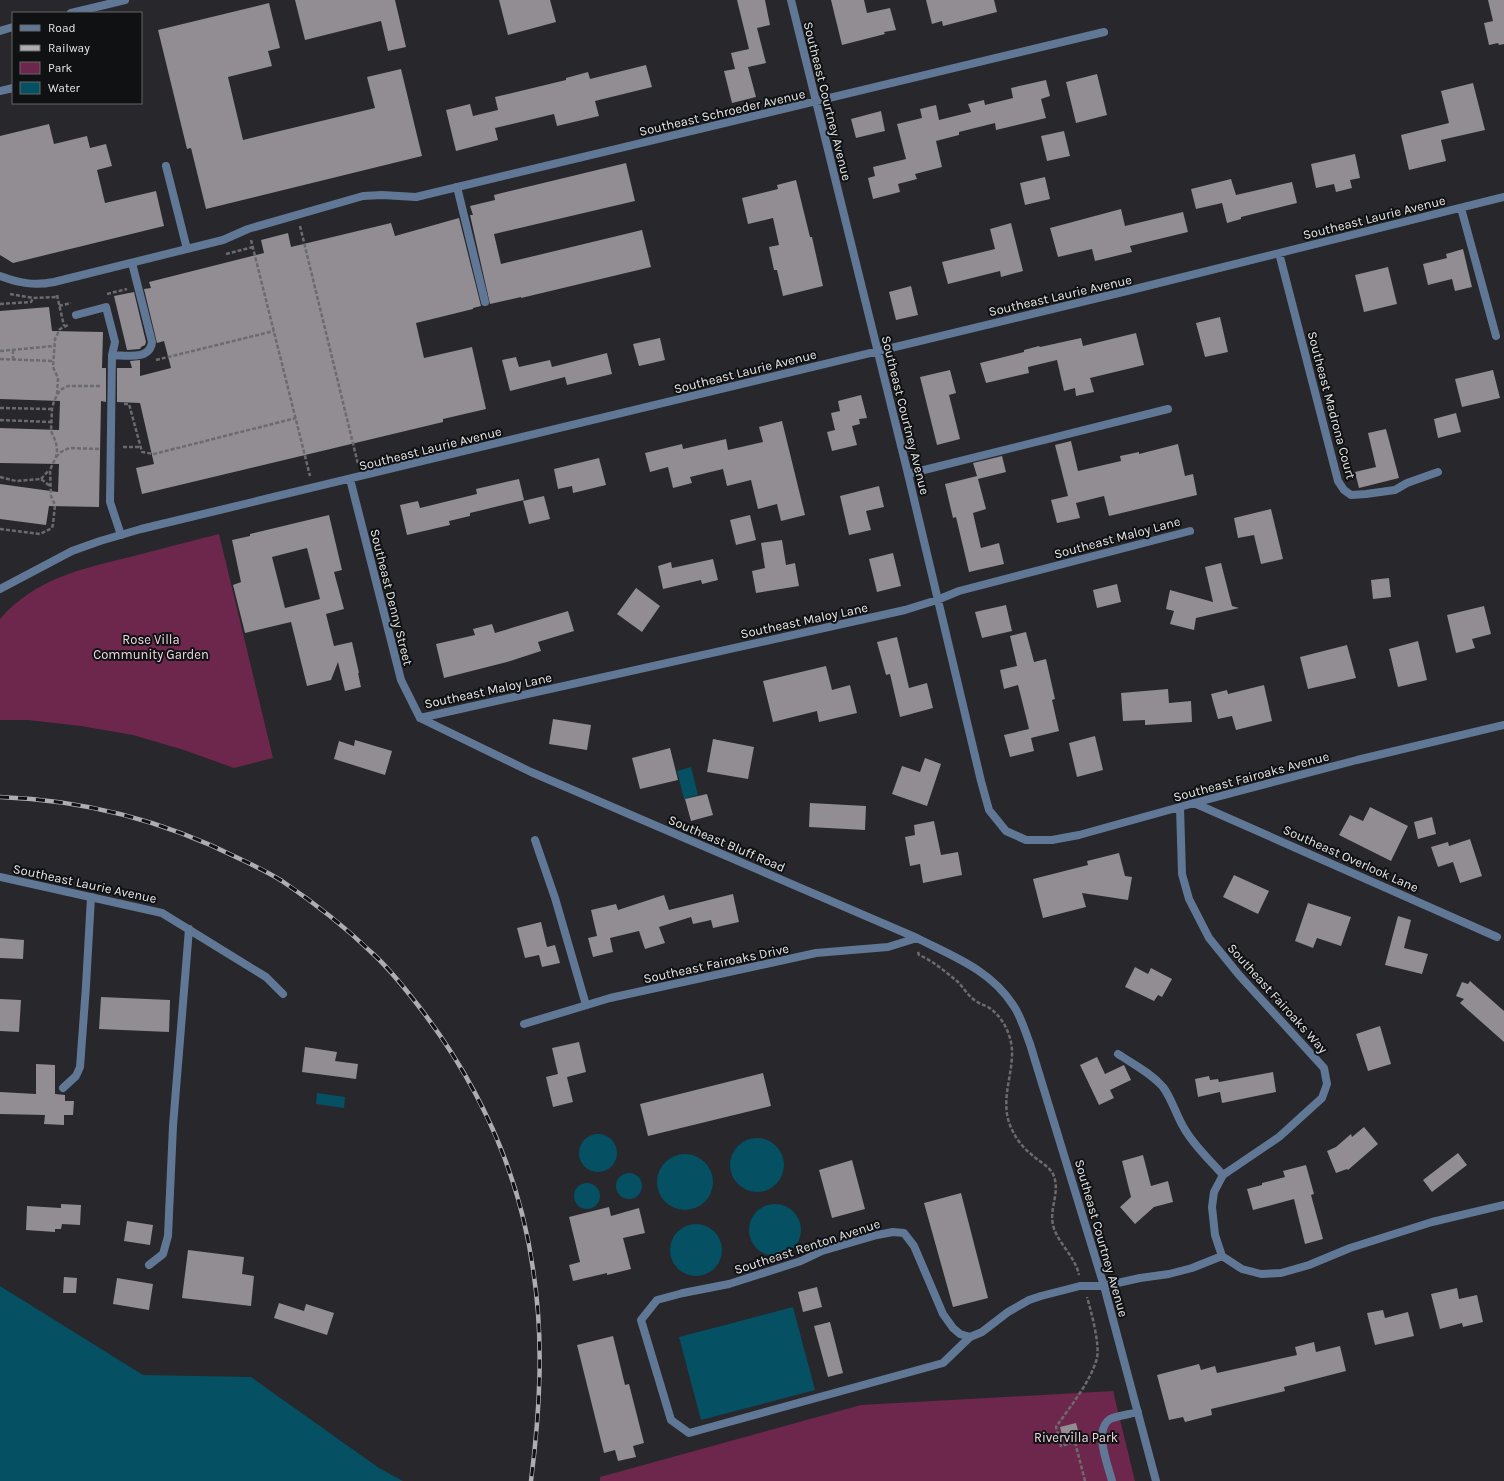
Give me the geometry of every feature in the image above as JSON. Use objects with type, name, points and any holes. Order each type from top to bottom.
[{"type":"street","points":[[74,12],[102,3],[125,0]]},
{"type":"street","name":"Southeast Courtney Avenue","points":[[791,0],[989,810],[1006,831]]},
{"type":"street","points":[[0,31],[12,27]]},
{"type":"street","name":"Southeast Schroeder Avenue","points":[[0,276],[26,284],[40,285],[223,240],[248,229],[363,196],[382,195],[416,197],[1104,32]]},
{"type":"street","points":[[0,91],[12,88]]},
{"type":"street","points":[[166,166],[186,249]]},
{"type":"street","points":[[457,187],[485,302]]},
{"type":"street","name":"Southeast Laurie Avenue","points":[[0,589],[72,551],[121,535],[182,518],[362,477],[1127,291],[1504,197]]},
{"type":"street","points":[[1461,208],[1496,336]]},
{"type":"street","name":"Southeast Madrona Court","points":[[1279,253],[1338,481],[1344,490],[1351,495],[1395,490],[1407,483],[1438,472]]},
{"type":"street","points":[[112,355],[143,355],[151,347],[152,342],[132,263]]},
{"type":"street","points":[[76,315],[106,307],[115,342],[112,355],[110,502],[121,535]]},
{"type":"street","points":[[908,474],[1168,409]]},
{"type":"street","name":"Southeast Denny Street","points":[[350,479],[401,680],[420,718]]},
{"type":"street","name":"Southeast Maloy Lane","points":[[420,718],[905,610],[959,591],[1190,531]]},
{"type":"street","name":"Southeast Bluff Road","points":[[420,718],[531,772],[917,938],[972,966],[997,984],[1014,1006]]},
{"type":"street","name":"Southeast Fairoaks Avenue","points":[[1006,831],[1026,840],[1052,840],[1079,835],[1194,802],[1357,760],[1504,726]]},
{"type":"street","name":"Southeast Overlook Lane","points":[[1194,802],[1497,937]]},
{"type":"street","name":"Southeast Fairoaks Way","points":[[1180,807],[1182,874],[1189,899],[1209,938],[1239,975],[1324,1068],[1327,1084],[1322,1098],[1278,1138],[1223,1175],[1214,1192],[1212,1207],[1215,1235],[1222,1256]]},
{"type":"street","points":[[535,840],[557,905],[586,1005]]},
{"type":"street","name":"Southeast Laurie Avenue","points":[[0,877],[162,912],[266,977],[283,994]]},
{"type":"street","points":[[63,1088],[76,1076],[80,1067],[91,897]]},
{"type":"street","points":[[149,1265],[163,1254],[168,1236],[174,1126],[189,929]]},
{"type":"street","name":"Southeast Fairoaks Drive","points":[[524,1024],[610,998],[816,953],[888,947],[917,938]]},
{"type":"street","name":"Southeast Courtney Avenue","points":[[1014,1006],[1032,1052],[1104,1286],[1156,1481]]},
{"type":"street","points":[[1118,1054],[1150,1076],[1162,1087],[1184,1129],[1223,1175]]},
{"type":"street","points":[[970,1337],[982,1332],[1008,1312],[1029,1300],[1041,1296],[1084,1286],[1104,1286],[1140,1278],[1169,1274],[1192,1268],[1222,1256],[1242,1269],[1261,1274],[1281,1273],[1310,1265],[1350,1248],[1432,1222],[1504,1205]]},
{"type":"street","name":"Southeast Renton Avenue","points":[[893,1232],[904,1233],[914,1246],[944,1314],[953,1328],[960,1334],[970,1337],[943,1363],[689,1434],[671,1420],[641,1320],[657,1300],[729,1284],[801,1261],[822,1251],[877,1235],[893,1232]]},
{"type":"street","points":[[1112,1481],[1102,1439],[1103,1428],[1111,1419],[1138,1412]]},
{"type":"path","points":[[297,214],[362,477]]},
{"type":"path","points":[[248,229],[313,488]]},
{"type":"path","points":[[223,254],[253,247]]},
{"type":"path","points":[[56,292],[64,326],[57,333],[53,361],[53,367],[58,378],[57,394],[52,408],[51,422],[51,431],[56,442],[56,458]]},
{"type":"path","points":[[0,304],[31,302],[33,298]]},
{"type":"path","points":[[155,360],[274,331]]},
{"type":"path","points":[[0,351],[54,346]]},
{"type":"path","points":[[13,349],[13,360]]},
{"type":"path","points":[[0,359],[53,361]]},
{"type":"path","points":[[57,394],[64,388],[72,385],[112,386]]},
{"type":"path","points":[[112,404],[129,404],[142,452],[154,454],[296,418]]},
{"type":"path","points":[[0,408],[52,408]]},
{"type":"path","points":[[0,420],[51,422]]},
{"type":"path","points":[[0,476],[16,481],[41,479],[50,470],[61,452],[69,448],[101,450],[111,448],[140,447]]},
{"type":"path","points":[[0,529],[40,534],[52,528],[56,505],[51,496],[50,470]]},
{"type":"path","points":[[41,479],[50,486]]},
{"type":"path","points":[[917,938],[919,955],[930,960],[958,983],[974,1000],[989,1008],[1000,1018],[1007,1029],[1011,1044],[1012,1056],[1006,1090],[1006,1108],[1009,1123],[1013,1134],[1031,1155],[1043,1163],[1052,1174],[1056,1185],[1056,1195],[1051,1214],[1053,1227],[1075,1264],[1084,1286],[1098,1347],[1097,1357],[1078,1396],[1056,1427],[1061,1446],[1075,1442],[1086,1481]]},
{"type":"green space","name":"Rose Villa Community Garden","points":[[219,534],[273,758],[234,768],[184,750],[133,735],[81,726],[28,720],[0,720],[0,619],[14,605],[43,585],[76,571]]},
{"type":"green space","name":"Rivervilla Park","points":[[1113,1391],[1135,1481],[600,1481],[600,1477],[861,1405]]},
{"type":"water","points":[[691,767],[698,795],[684,799],[677,771]]},
{"type":"water","points":[[317,1093],[345,1097],[344,1108],[316,1104]]},
{"type":"water","points":[[598,1134],[611,1140],[617,1153],[611,1166],[598,1172],[585,1166],[579,1153],[585,1140]]},
{"type":"water","points":[[757,1138],[767,1140],[776,1146],[782,1155],[784,1165],[782,1175],[776,1184],[767,1190],[757,1192],[747,1190],[738,1184],[732,1175],[730,1165],[732,1155],[738,1146],[747,1140]]},
{"type":"water","points":[[680,1154],[690,1154],[705,1162],[711,1171],[713,1182],[711,1193],[705,1202],[690,1210],[680,1210],[669,1205],[662,1198],[657,1187],[657,1177],[662,1166],[669,1159]]},
{"type":"water","points":[[629,1173],[638,1177],[642,1186],[638,1195],[629,1199],[620,1195],[616,1186],[620,1177]]},
{"type":"water","points":[[587,1183],[596,1187],[600,1196],[596,1205],[587,1209],[578,1205],[574,1196],[578,1187]]},
{"type":"water","points":[[775,1204],[785,1206],[793,1212],[799,1220],[801,1230],[799,1240],[793,1248],[785,1254],[775,1256],[765,1254],[757,1248],[751,1240],[749,1230],[751,1220],[757,1212],[765,1206]]},
{"type":"water","points":[[691,1224],[701,1224],[715,1231],[722,1245],[722,1255],[715,1269],[701,1276],[691,1276],[681,1272],[674,1265],[670,1255],[670,1245],[674,1235],[681,1228]]},
{"type":"water","points":[[0,1286],[143,1375],[251,1377],[379,1468],[403,1481],[0,1481]]},
{"type":"water","points":[[793,1307],[815,1390],[701,1420],[679,1337]]},
{"type":"building","points":[[295,0],[395,0],[406,47],[388,51],[381,21],[305,40]]},
{"type":"building","points":[[499,0],[550,0],[556,22],[508,35]]},
{"type":"building","points":[[737,0],[765,0],[770,25],[757,28],[766,63],[748,67],[756,97],[732,103],[724,71],[735,69],[731,53],[749,49]]},
{"type":"building","points":[[831,0],[864,0],[867,13],[890,8],[896,30],[884,32],[885,34],[842,45]]},
{"type":"building","points":[[926,0],[994,0],[997,12],[943,26],[942,21],[932,24]]},
{"type":"building","points":[[1488,0],[1504,0],[1504,44],[1499,45],[1498,43],[1489,45],[1484,23],[1493,21]]},
{"type":"building","points":[[269,3],[280,48],[268,51],[272,66],[228,77],[243,140],[375,108],[367,77],[401,69],[422,156],[206,209],[191,148],[187,149],[158,30]]},
{"type":"building","points":[[646,65],[652,87],[595,101],[599,116],[557,126],[554,114],[495,128],[498,140],[456,151],[446,110],[470,104],[473,116],[498,110],[495,97],[566,80],[566,78],[588,72],[590,79]]},
{"type":"building","points":[[1097,74],[1107,115],[1076,123],[1066,82]]},
{"type":"building","points":[[1046,80],[1050,96],[1041,99],[1046,118],[996,130],[995,123],[959,132],[959,135],[936,141],[942,167],[915,174],[917,179],[898,184],[900,192],[873,199],[868,178],[875,176],[873,167],[906,159],[897,124],[922,118],[920,109],[936,105],[939,120],[971,112],[968,104],[984,100],[985,105],[1013,98],[1011,88]]},
{"type":"building","points":[[1473,83],[1485,130],[1441,140],[1446,161],[1409,170],[1401,135],[1449,123],[1441,91]]},
{"type":"building","points":[[881,111],[885,131],[856,138],[851,119]]},
{"type":"building","points":[[49,124],[54,144],[87,136],[90,148],[106,144],[112,166],[97,170],[105,203],[156,191],[164,226],[13,263],[0,255],[0,136]]},
{"type":"building","points":[[1064,131],[1070,156],[1047,161],[1041,136]]},
{"type":"building","points":[[1355,154],[1360,178],[1350,180],[1352,188],[1336,192],[1334,184],[1316,188],[1311,164]]},
{"type":"building","points":[[626,163],[635,201],[494,234],[501,264],[642,230],[651,267],[490,304],[470,215],[473,215],[470,206],[495,200],[494,195]]},
{"type":"building","points":[[1045,177],[1050,199],[1025,205],[1020,183]]},
{"type":"building","points":[[1231,179],[1236,195],[1292,182],[1297,203],[1241,217],[1241,219],[1227,223],[1222,203],[1196,209],[1191,189]]},
{"type":"building","points":[[796,180],[810,237],[812,237],[823,286],[783,296],[777,270],[774,270],[769,247],[779,245],[773,218],[748,224],[742,198],[778,189],[777,185]]},
{"type":"building","points":[[1121,209],[1125,226],[1183,212],[1188,232],[1130,246],[1132,252],[1095,261],[1092,249],[1058,257],[1050,228]]},
{"type":"building","points":[[459,218],[481,306],[416,323],[424,358],[472,347],[486,409],[443,419],[443,422],[142,494],[136,468],[154,464],[140,403],[117,402],[117,368],[132,368],[130,361],[140,360],[140,376],[171,368],[164,341],[157,343],[144,289],[151,288],[149,282],[264,253],[261,240],[288,233],[291,247],[391,223],[395,236]]},
{"type":"building","points":[[1011,223],[1023,271],[1001,277],[1000,271],[948,284],[942,262],[995,249],[990,229]]},
{"type":"building","points":[[1463,249],[1472,287],[1455,291],[1452,279],[1428,285],[1423,264],[1447,258],[1446,254]]},
{"type":"building","points":[[1388,267],[1397,304],[1364,312],[1355,275]]},
{"type":"building","points":[[911,286],[918,315],[896,320],[889,292]]},
{"type":"building","points":[[134,292],[146,342],[140,349],[127,350],[114,296]]},
{"type":"building","points":[[49,307],[52,331],[103,332],[102,368],[106,368],[106,402],[101,401],[99,507],[49,506],[46,525],[0,519],[0,484],[58,492],[59,464],[0,463],[0,428],[59,430],[60,401],[0,399],[0,311]]},
{"type":"building","points":[[1220,317],[1228,352],[1205,357],[1196,323]]},
{"type":"building","points":[[1136,333],[1144,365],[1090,378],[1094,392],[1076,396],[1075,388],[1064,391],[1057,360],[1028,367],[1029,373],[986,383],[980,363],[1024,352],[1024,350],[1039,346],[1081,338],[1083,346]]},
{"type":"building","points":[[660,338],[665,360],[639,366],[633,344]]},
{"type":"building","points":[[607,353],[612,374],[567,385],[565,377],[510,391],[502,360],[516,357],[519,367],[550,360],[552,367]]},
{"type":"building","points":[[950,370],[956,393],[949,395],[960,439],[937,445],[920,377]]},
{"type":"building","points":[[1493,370],[1500,398],[1462,407],[1455,379]]},
{"type":"building","points":[[861,395],[867,418],[859,419],[860,424],[852,426],[857,445],[832,451],[827,432],[835,430],[831,413],[840,411],[838,401]]},
{"type":"building","points":[[1456,413],[1461,432],[1438,438],[1434,419]]},
{"type":"building","points":[[782,421],[805,515],[781,521],[777,504],[758,509],[751,480],[727,486],[723,469],[690,477],[692,483],[673,488],[668,467],[650,472],[645,453],[682,444],[683,449],[726,439],[728,450],[763,442],[759,427]]},
{"type":"building","points":[[1386,429],[1399,478],[1359,488],[1355,472],[1376,467],[1368,433]]},
{"type":"building","points":[[1071,441],[1078,471],[1121,461],[1120,456],[1139,452],[1139,454],[1178,444],[1185,476],[1193,474],[1197,495],[1109,516],[1104,496],[1076,503],[1080,518],[1057,523],[1051,500],[1068,496],[1055,445]]},
{"type":"building","points":[[1002,456],[1006,472],[978,479],[986,509],[973,513],[981,548],[999,543],[1004,564],[969,572],[956,517],[953,518],[945,484],[977,476],[973,463]]},
{"type":"building","points":[[599,458],[606,485],[573,493],[572,486],[558,489],[554,469]]},
{"type":"building","points":[[519,479],[524,500],[470,513],[470,516],[449,521],[450,525],[407,535],[400,505],[418,501],[420,508],[477,494],[476,489]]},
{"type":"building","points":[[879,486],[884,507],[866,511],[871,530],[849,535],[840,496]]},
{"type":"building","points":[[544,496],[550,519],[529,524],[523,501]]},
{"type":"building","points":[[1271,509],[1283,559],[1261,564],[1254,535],[1238,538],[1234,518]]},
{"type":"building","points":[[329,515],[342,570],[334,572],[344,609],[326,614],[334,646],[352,642],[361,687],[345,691],[338,662],[331,680],[307,686],[291,622],[245,633],[233,585],[241,582],[232,540],[250,536],[250,534]],"holes":[[[307,548],[320,599],[285,608],[272,557]]]},
{"type":"building","points":[[750,515],[756,540],[736,545],[730,520]]},
{"type":"building","points":[[782,540],[786,565],[795,563],[799,586],[756,593],[752,571],[765,568],[761,543]]},
{"type":"building","points":[[893,553],[901,586],[877,592],[869,559]]},
{"type":"building","points":[[713,559],[718,580],[702,584],[701,580],[663,589],[658,566],[671,562],[672,568]]},
{"type":"building","points":[[1221,563],[1232,606],[1239,608],[1196,618],[1194,630],[1170,624],[1174,611],[1166,609],[1170,590],[1213,602],[1205,567]]},
{"type":"building","points":[[1389,578],[1391,597],[1373,599],[1371,580]]},
{"type":"building","points":[[1117,584],[1121,602],[1097,608],[1093,590]]},
{"type":"building","points":[[636,588],[660,606],[642,632],[617,614]]},
{"type":"building","points":[[1006,605],[1012,631],[982,638],[975,612]]},
{"type":"building","points":[[1484,606],[1491,634],[1472,639],[1475,648],[1456,653],[1447,615]]},
{"type":"building","points":[[568,611],[574,631],[538,642],[541,651],[507,662],[444,678],[436,644],[475,635],[473,629],[492,624],[495,633]]},
{"type":"building","points":[[1026,632],[1034,662],[1046,659],[1055,699],[1052,700],[1059,731],[1031,738],[1034,751],[1010,757],[1004,735],[1029,729],[1018,685],[1004,689],[1000,670],[1017,666],[1010,636]]},
{"type":"building","points":[[897,637],[909,688],[927,683],[933,708],[900,717],[890,674],[886,675],[877,642]]},
{"type":"building","points":[[1418,641],[1427,680],[1398,687],[1389,649]]},
{"type":"building","points":[[1347,645],[1356,678],[1308,689],[1300,657]]},
{"type":"building","points":[[826,666],[832,690],[850,685],[857,713],[819,722],[817,711],[773,722],[763,681]]},
{"type":"building","points":[[1264,685],[1272,721],[1236,730],[1232,716],[1218,719],[1211,694],[1227,690],[1228,694]]},
{"type":"building","points":[[1168,689],[1169,703],[1191,701],[1192,722],[1145,725],[1145,720],[1123,721],[1121,693]]},
{"type":"building","points":[[553,719],[591,725],[587,750],[549,744]]},
{"type":"building","points":[[1095,736],[1103,770],[1077,777],[1069,743]]},
{"type":"building","points":[[713,739],[754,747],[748,779],[707,772]]},
{"type":"building","points":[[355,740],[392,751],[385,775],[334,759],[339,741],[354,746]]},
{"type":"building","points":[[670,748],[678,780],[640,789],[632,758]]},
{"type":"building","points":[[925,758],[941,764],[927,806],[892,794],[902,766],[920,772]]},
{"type":"building","points":[[707,794],[713,815],[691,821],[685,799]]},
{"type":"building","points":[[810,803],[866,806],[865,830],[809,827]]},
{"type":"building","points":[[1370,807],[1408,826],[1391,861],[1339,835],[1350,815],[1363,821]]},
{"type":"building","points":[[1432,817],[1436,834],[1418,839],[1414,822]]},
{"type":"building","points":[[934,821],[941,855],[958,852],[962,875],[923,883],[920,864],[910,866],[905,837],[915,835],[914,825]]},
{"type":"building","points":[[1470,839],[1482,876],[1460,883],[1453,862],[1438,867],[1431,847],[1448,842],[1449,846]]},
{"type":"building","points":[[1119,853],[1125,876],[1132,877],[1128,900],[1082,893],[1086,907],[1043,918],[1033,879],[1088,865],[1087,861]]},
{"type":"building","points":[[1234,875],[1269,891],[1258,914],[1223,897]]},
{"type":"building","points":[[733,894],[739,922],[713,928],[711,920],[693,924],[691,917],[659,927],[665,943],[645,949],[639,931],[610,938],[613,952],[593,957],[588,938],[597,936],[591,910],[616,904],[618,910],[664,895],[669,910]]},
{"type":"building","points":[[1308,903],[1351,917],[1341,946],[1317,938],[1313,948],[1295,941]]},
{"type":"building","points":[[1398,916],[1411,920],[1404,948],[1428,954],[1422,974],[1385,965]]},
{"type":"building","points":[[541,922],[547,947],[555,945],[560,963],[542,967],[539,955],[525,958],[517,928]]},
{"type":"building","points":[[0,938],[24,940],[23,959],[0,958]]},
{"type":"building","points":[[1135,967],[1148,974],[1151,968],[1172,979],[1162,997],[1158,995],[1154,1001],[1125,987]]},
{"type":"building","points":[[1470,981],[1504,1011],[1504,1042],[1460,1003],[1464,999],[1456,996],[1462,982],[1468,984]]},
{"type":"building","points":[[101,997],[170,1000],[169,1032],[99,1029]]},
{"type":"building","points":[[0,999],[21,1000],[19,1032],[0,1031]]},
{"type":"building","points":[[1380,1026],[1391,1064],[1368,1071],[1356,1034]]},
{"type":"building","points":[[579,1042],[586,1072],[567,1077],[573,1102],[553,1107],[546,1077],[558,1074],[552,1048]]},
{"type":"building","points":[[305,1047],[337,1052],[335,1061],[358,1064],[356,1079],[302,1072]]},
{"type":"building","points":[[1097,1057],[1105,1074],[1124,1065],[1131,1080],[1110,1090],[1114,1098],[1099,1105],[1080,1065]]},
{"type":"building","points":[[36,1064],[55,1065],[55,1094],[65,1095],[65,1101],[74,1101],[73,1115],[64,1115],[64,1125],[44,1124],[45,1115],[0,1114],[0,1092],[36,1094]]},
{"type":"building","points":[[1273,1072],[1276,1092],[1222,1103],[1220,1092],[1198,1097],[1195,1079],[1209,1076],[1210,1080],[1218,1079],[1219,1082]]},
{"type":"building","points":[[763,1073],[771,1106],[648,1136],[640,1104]]},
{"type":"building","points":[[1364,1127],[1378,1144],[1348,1170],[1347,1169],[1336,1173],[1327,1151],[1336,1147],[1351,1134],[1352,1137]]},
{"type":"building","points":[[1458,1153],[1467,1165],[1432,1192],[1423,1180]]},
{"type":"building","points":[[1143,1155],[1151,1186],[1168,1181],[1173,1202],[1154,1207],[1135,1224],[1120,1207],[1131,1197],[1122,1161]]},
{"type":"building","points":[[852,1160],[865,1209],[832,1218],[819,1170]]},
{"type":"building","points":[[1306,1165],[1314,1194],[1311,1195],[1323,1239],[1305,1244],[1294,1199],[1253,1210],[1247,1189],[1262,1185],[1262,1183],[1285,1177],[1283,1171]]},
{"type":"building","points":[[961,1193],[988,1298],[953,1307],[924,1203]]},
{"type":"building","points":[[61,1204],[81,1205],[80,1225],[62,1224],[61,1229],[55,1229],[55,1232],[26,1230],[27,1206],[61,1208]]},
{"type":"building","points":[[609,1207],[611,1216],[639,1208],[645,1233],[623,1238],[631,1269],[573,1281],[569,1265],[580,1262],[569,1217]]},
{"type":"building","points":[[127,1221],[153,1225],[150,1245],[124,1241]]},
{"type":"building","points":[[188,1250],[244,1257],[242,1274],[254,1276],[251,1306],[182,1298]]},
{"type":"building","points":[[64,1277],[77,1278],[76,1293],[63,1293]]},
{"type":"building","points":[[117,1278],[153,1284],[149,1310],[113,1304]]},
{"type":"building","points":[[817,1287],[822,1307],[803,1312],[798,1292]]},
{"type":"building","points":[[1457,1288],[1459,1299],[1477,1295],[1483,1322],[1463,1327],[1462,1323],[1440,1329],[1431,1294]]},
{"type":"building","points":[[279,1303],[304,1311],[306,1304],[334,1313],[327,1335],[274,1318]]},
{"type":"building","points":[[1383,1310],[1385,1318],[1408,1312],[1414,1336],[1375,1345],[1367,1313]]},
{"type":"building","points":[[830,1322],[843,1373],[828,1377],[814,1326]]},
{"type":"building","points":[[613,1336],[625,1385],[629,1384],[644,1443],[633,1446],[636,1457],[618,1461],[615,1450],[604,1453],[577,1345]]},
{"type":"building","points":[[1314,1342],[1316,1352],[1340,1346],[1346,1371],[1284,1387],[1285,1391],[1211,1409],[1212,1415],[1185,1422],[1183,1417],[1169,1420],[1157,1375],[1199,1364],[1201,1370],[1215,1366],[1217,1373],[1297,1355],[1295,1347]]},
{"type":"building","points":[[1076,1423],[1080,1438],[1064,1442],[1060,1427]]},
{"type":"railway","points":[[0,797],[31,799],[92,808],[152,823],[210,845],[255,866],[294,889],[361,942],[383,964],[417,1004],[439,1033],[458,1064],[492,1129],[506,1162],[526,1233],[533,1269],[539,1322],[540,1348],[537,1428],[531,1481]]}]
